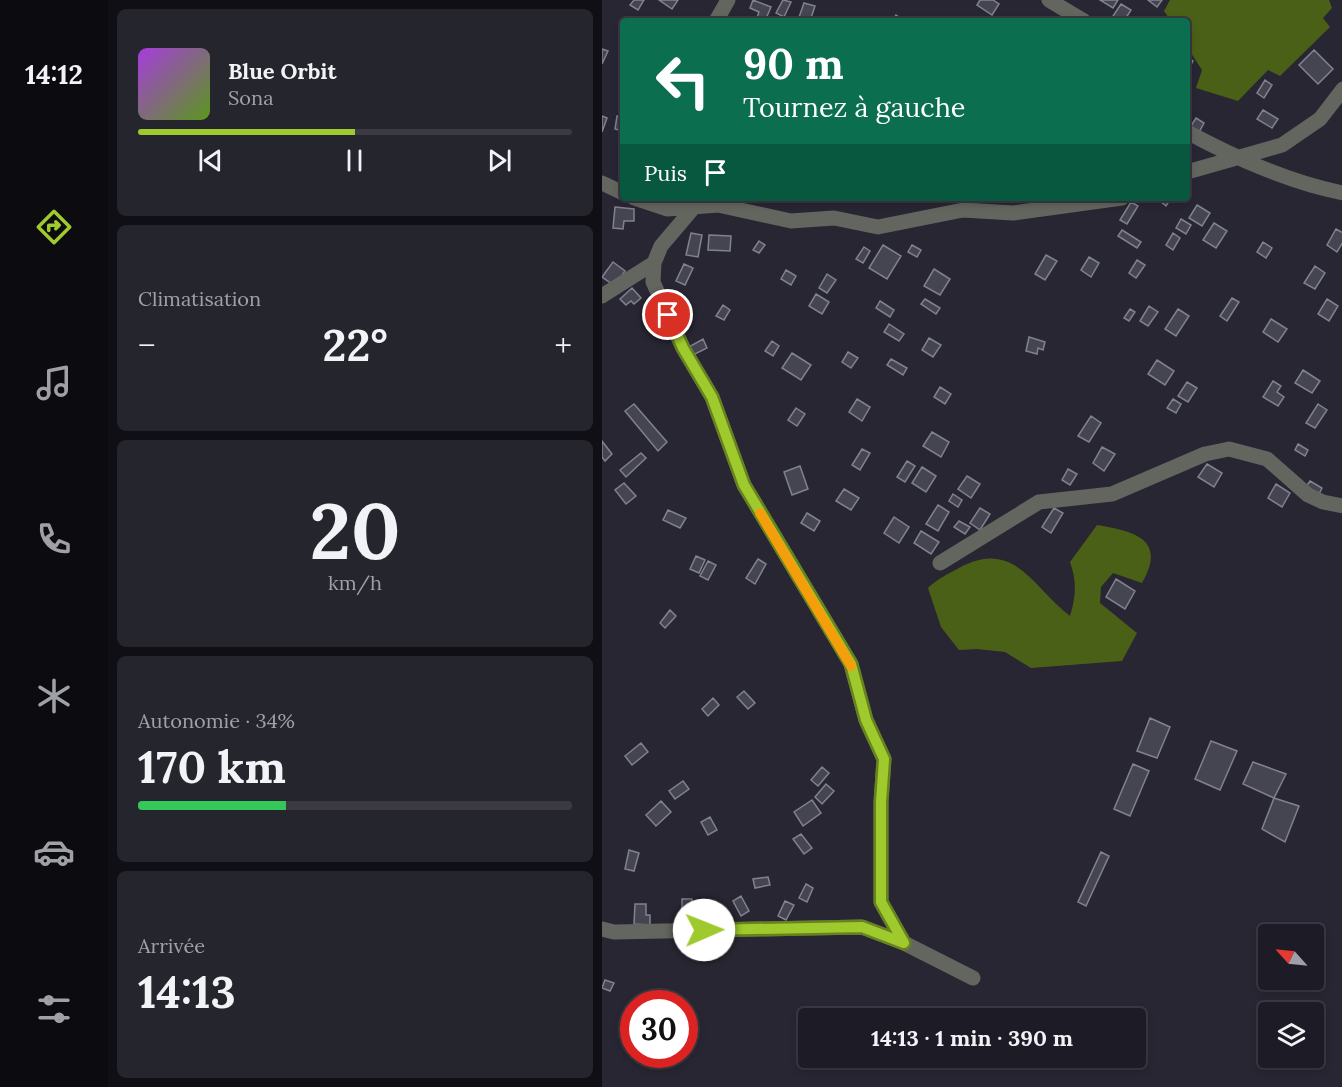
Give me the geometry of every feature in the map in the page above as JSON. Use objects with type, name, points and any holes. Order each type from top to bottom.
[{"type":"street","points":[[718,18],[728,0]]},
{"type":"street","points":[[1049,0],[1079,18]]},
{"type":"street","points":[[1190,171],[1282,145],[1320,119],[1343,89]]},
{"type":"street","points":[[1190,134],[1236,158],[1343,193]]},
{"type":"street","points":[[602,183],[620,192]]},
{"type":"street","points":[[668,203],[695,206],[718,205],[791,221],[834,218],[878,227],[963,210],[1013,213],[1100,201]]},
{"type":"street","points":[[695,206],[661,246],[654,263],[653,282],[683,348],[712,397],[744,485],[851,664],[866,720],[884,759],[881,802],[881,902],[904,943]]},
{"type":"street","points":[[602,296],[654,263]]},
{"type":"street","points":[[940,562],[1039,501],[1112,494],[1205,454],[1229,449],[1267,459],[1308,495],[1323,502],[1343,506]]},
{"type":"street","points":[[602,929],[614,932],[862,927],[904,943],[973,978]]},
{"type":"green space","points":[[1170,0],[1329,0],[1332,8],[1323,18],[1330,27],[1280,76],[1268,70],[1238,101],[1196,88],[1202,70],[1190,52],[1190,18],[1169,18],[1164,11]]},
{"type":"green space","points":[[1097,525],[1122,530],[1142,539],[1148,546],[1151,556],[1149,568],[1142,583],[1113,573],[1101,587],[1100,603],[1137,633],[1122,661],[1031,668],[1005,652],[959,650],[941,627],[928,588],[939,579],[978,560],[995,559],[1009,562],[1033,580],[1070,616],[1075,589],[1070,562]]},
{"type":"building","points":[[634,0],[644,0],[638,10],[630,5]]},
{"type":"building","points":[[659,0],[678,0],[672,9]]},
{"type":"building","points":[[753,0],[771,7],[766,18],[757,18],[759,12],[750,8]]},
{"type":"building","points":[[783,0],[791,2],[784,17],[776,13]]},
{"type":"building","points":[[980,0],[993,0],[999,4],[992,15],[977,5]]},
{"type":"building","points":[[1100,0],[1118,0],[1113,8]]},
{"type":"building","points":[[1148,0],[1162,0],[1157,7]]},
{"type":"building","points":[[804,3],[815,6],[811,18],[799,18]]},
{"type":"building","points":[[1121,4],[1131,10],[1126,18],[1112,18]]},
{"type":"building","points":[[602,49],[608,51],[602,64]]},
{"type":"building","points":[[1314,50],[1333,69],[1318,84],[1299,65]]},
{"type":"building","points":[[1265,80],[1272,85],[1264,98],[1257,93]]},
{"type":"building","points":[[1263,110],[1278,119],[1272,128],[1257,119]]},
{"type":"building","points":[[602,116],[607,118],[602,132]]},
{"type":"building","points":[[617,116],[620,116],[620,130],[615,129]]},
{"type":"building","points":[[1196,118],[1204,123],[1198,134],[1190,127]]},
{"type":"building","points":[[1160,201],[1169,201],[1166,206]]},
{"type":"building","points":[[1131,202],[1138,206],[1127,224],[1120,220]]},
{"type":"building","points":[[1197,205],[1210,213],[1202,226],[1189,218]]},
{"type":"building","points":[[615,207],[634,209],[634,221],[624,221],[623,229],[613,228]]},
{"type":"building","points":[[1181,219],[1191,225],[1186,234],[1176,228]]},
{"type":"building","points":[[1214,223],[1227,231],[1216,248],[1203,240]]},
{"type":"building","points":[[1336,229],[1343,233],[1343,242],[1337,252],[1327,245]]},
{"type":"building","points":[[1122,230],[1141,242],[1137,248],[1118,236]]},
{"type":"building","points":[[691,233],[702,235],[698,257],[686,255]]},
{"type":"building","points":[[1173,233],[1180,238],[1173,250],[1166,245]]},
{"type":"building","points":[[709,235],[731,236],[730,251],[708,250]]},
{"type":"building","points":[[759,241],[765,245],[759,253],[753,250]]},
{"type":"building","points":[[1263,242],[1272,248],[1266,258],[1257,252]]},
{"type":"building","points":[[883,245],[901,256],[887,279],[869,268]]},
{"type":"building","points":[[912,245],[921,250],[917,257],[908,252]]},
{"type":"building","points":[[864,247],[870,251],[863,263],[856,259]]},
{"type":"building","points":[[1046,255],[1057,261],[1045,280],[1035,274]]},
{"type":"building","points":[[1089,257],[1099,263],[1091,277],[1081,270]]},
{"type":"building","points":[[1137,260],[1145,265],[1136,278],[1129,273]]},
{"type":"building","points":[[613,262],[625,271],[615,286],[602,277]]},
{"type":"building","points":[[684,264],[693,268],[685,285],[676,281]]},
{"type":"building","points":[[1315,266],[1325,273],[1315,289],[1304,283]]},
{"type":"building","points":[[934,269],[950,279],[940,295],[924,286]]},
{"type":"building","points":[[786,270],[796,276],[791,285],[781,279]]},
{"type":"building","points":[[827,274],[836,280],[827,293],[819,288]]},
{"type":"building","points":[[632,288],[641,298],[634,304],[631,301],[626,305],[620,299]]},
{"type":"building","points":[[816,294],[829,302],[822,314],[809,306]]},
{"type":"building","points":[[1232,298],[1239,302],[1227,321],[1220,316]]},
{"type":"building","points":[[925,299],[940,308],[936,314],[921,304]]},
{"type":"building","points":[[1327,299],[1338,306],[1329,321],[1318,314]]},
{"type":"building","points":[[880,301],[894,310],[890,317],[876,308]]},
{"type":"building","points":[[723,305],[730,310],[724,320],[716,316]]},
{"type":"building","points":[[1149,306],[1158,312],[1148,326],[1140,321]]},
{"type":"building","points":[[1130,309],[1135,312],[1129,321],[1124,318]]},
{"type":"building","points":[[1178,309],[1189,316],[1176,336],[1165,329]]},
{"type":"building","points":[[1271,319],[1287,329],[1278,342],[1263,332]]},
{"type":"building","points":[[889,324],[904,334],[899,341],[884,332]]},
{"type":"building","points":[[1029,337],[1045,342],[1043,350],[1038,348],[1037,354],[1026,351]]},
{"type":"building","points":[[929,338],[941,345],[933,357],[922,350]]},
{"type":"building","points":[[703,339],[707,348],[691,356],[687,348]]},
{"type":"building","points":[[772,341],[779,346],[773,356],[765,351]]},
{"type":"building","points":[[848,352],[858,358],[851,368],[842,362]]},
{"type":"building","points":[[792,353],[811,365],[801,380],[782,368]]},
{"type":"building","points":[[891,359],[907,368],[903,375],[887,365]]},
{"type":"building","points":[[1157,360],[1174,371],[1165,385],[1148,374]]},
{"type":"building","points":[[1303,370],[1320,381],[1312,393],[1295,383]]},
{"type":"building","points":[[1273,381],[1281,386],[1277,392],[1284,397],[1278,406],[1263,397]]},
{"type":"building","points":[[1187,382],[1197,388],[1188,402],[1178,396]]},
{"type":"building","points":[[940,387],[951,394],[945,404],[934,397]]},
{"type":"building","points":[[857,399],[870,407],[862,421],[849,412]]},
{"type":"building","points":[[1173,399],[1181,404],[1176,413],[1167,408]]},
{"type":"building","points":[[634,404],[667,442],[658,451],[625,411]]},
{"type":"building","points":[[1318,404],[1327,410],[1315,428],[1306,423]]},
{"type":"building","points":[[796,408],[805,414],[797,426],[788,420]]},
{"type":"building","points":[[1091,416],[1101,423],[1089,442],[1078,436]]},
{"type":"building","points":[[932,432],[949,442],[941,457],[923,446]]},
{"type":"building","points":[[602,441],[612,454],[605,461],[602,457]]},
{"type":"building","points":[[1298,444],[1308,450],[1305,456],[1295,450]]},
{"type":"building","points":[[1102,447],[1115,454],[1104,471],[1093,463]]},
{"type":"building","points":[[862,449],[870,453],[860,470],[852,465]]},
{"type":"building","points":[[641,453],[646,458],[626,477],[620,470]]},
{"type":"building","points":[[907,461],[915,466],[905,482],[897,477]]},
{"type":"building","points":[[1207,464],[1222,473],[1214,487],[1198,477]]},
{"type":"building","points":[[800,466],[808,489],[792,495],[784,472]]},
{"type":"building","points":[[922,467],[936,476],[926,492],[912,483]]},
{"type":"building","points":[[1068,469],[1077,474],[1070,485],[1062,480]]},
{"type":"building","points":[[967,476],[980,484],[971,498],[958,489]]},
{"type":"building","points":[[1310,481],[1322,488],[1318,496],[1305,488]]},
{"type":"building","points":[[624,483],[636,496],[626,504],[615,490]]},
{"type":"building","points":[[1276,484],[1290,493],[1282,507],[1268,498]]},
{"type":"building","points":[[844,489],[859,498],[851,510],[836,501]]},
{"type":"building","points":[[953,494],[962,500],[958,507],[949,501]]},
{"type":"building","points":[[938,505],[949,512],[938,531],[926,524]]},
{"type":"building","points":[[980,508],[990,514],[980,530],[970,523]]},
{"type":"building","points":[[1054,508],[1063,513],[1051,533],[1042,527]]},
{"type":"building","points":[[668,510],[686,518],[680,528],[663,520]]},
{"type":"building","points":[[807,513],[820,521],[814,531],[801,523]]},
{"type":"building","points":[[894,517],[909,527],[899,543],[884,533]]},
{"type":"building","points":[[959,521],[970,527],[965,534],[954,527]]},
{"type":"building","points":[[921,531],[939,542],[931,554],[914,543]]},
{"type":"building","points":[[696,556],[705,560],[699,573],[690,569]]},
{"type":"building","points":[[758,559],[766,564],[755,584],[746,578]]},
{"type":"building","points":[[708,561],[716,565],[708,580],[700,576]]},
{"type":"building","points":[[1116,579],[1135,591],[1125,609],[1106,597]]},
{"type":"building","points":[[670,610],[676,616],[665,628],[660,623]]},
{"type":"building","points":[[744,691],[755,703],[748,709],[737,697]]},
{"type":"building","points":[[713,698],[719,705],[708,716],[702,709]]},
{"type":"building","points":[[1150,718],[1170,727],[1157,758],[1137,751]]},
{"type":"building","points":[[1211,741],[1237,751],[1220,790],[1195,779]]},
{"type":"building","points":[[641,743],[648,752],[632,765],[625,756]]},
{"type":"building","points":[[1253,762],[1286,774],[1274,798],[1243,784]]},
{"type":"building","points":[[1133,764],[1149,771],[1130,816],[1114,809]]},
{"type":"building","points":[[822,767],[829,773],[818,786],[811,780]]},
{"type":"building","points":[[683,781],[689,789],[675,799],[669,791]]},
{"type":"building","points":[[826,784],[834,791],[822,804],[815,797]]},
{"type":"building","points":[[1274,798],[1299,806],[1285,842],[1262,829]]},
{"type":"building","points":[[812,800],[821,813],[803,826],[794,812]]},
{"type":"building","points":[[661,801],[671,812],[656,826],[646,815]]},
{"type":"building","points":[[710,817],[717,830],[708,835],[701,822]]},
{"type":"building","points":[[801,834],[812,848],[804,854],[793,839]]},
{"type":"building","points":[[629,850],[639,853],[634,871],[625,869]]},
{"type":"building","points":[[1101,852],[1109,856],[1086,906],[1078,902]]},
{"type":"building","points":[[768,877],[770,885],[755,888],[753,879]]},
{"type":"building","points":[[806,884],[813,888],[807,902],[799,898]]},
{"type":"building","points":[[741,896],[749,911],[741,916],[733,901]]},
{"type":"building","points":[[682,899],[692,899],[692,919],[682,919]]},
{"type":"building","points":[[785,901],[794,905],[786,920],[778,916]]},
{"type":"building","points":[[635,904],[646,904],[646,915],[650,915],[650,925],[634,924]]},
{"type":"building","points":[[605,980],[614,983],[610,991],[602,988]]},
{"type":"slow traffic","points":[[760,513],[851,666]]},
{"type":"route","points":[[668,315],[683,348],[712,397],[744,485],[851,664],[866,720],[884,759],[881,802],[881,902],[904,943],[862,927],[704,930]]}]
